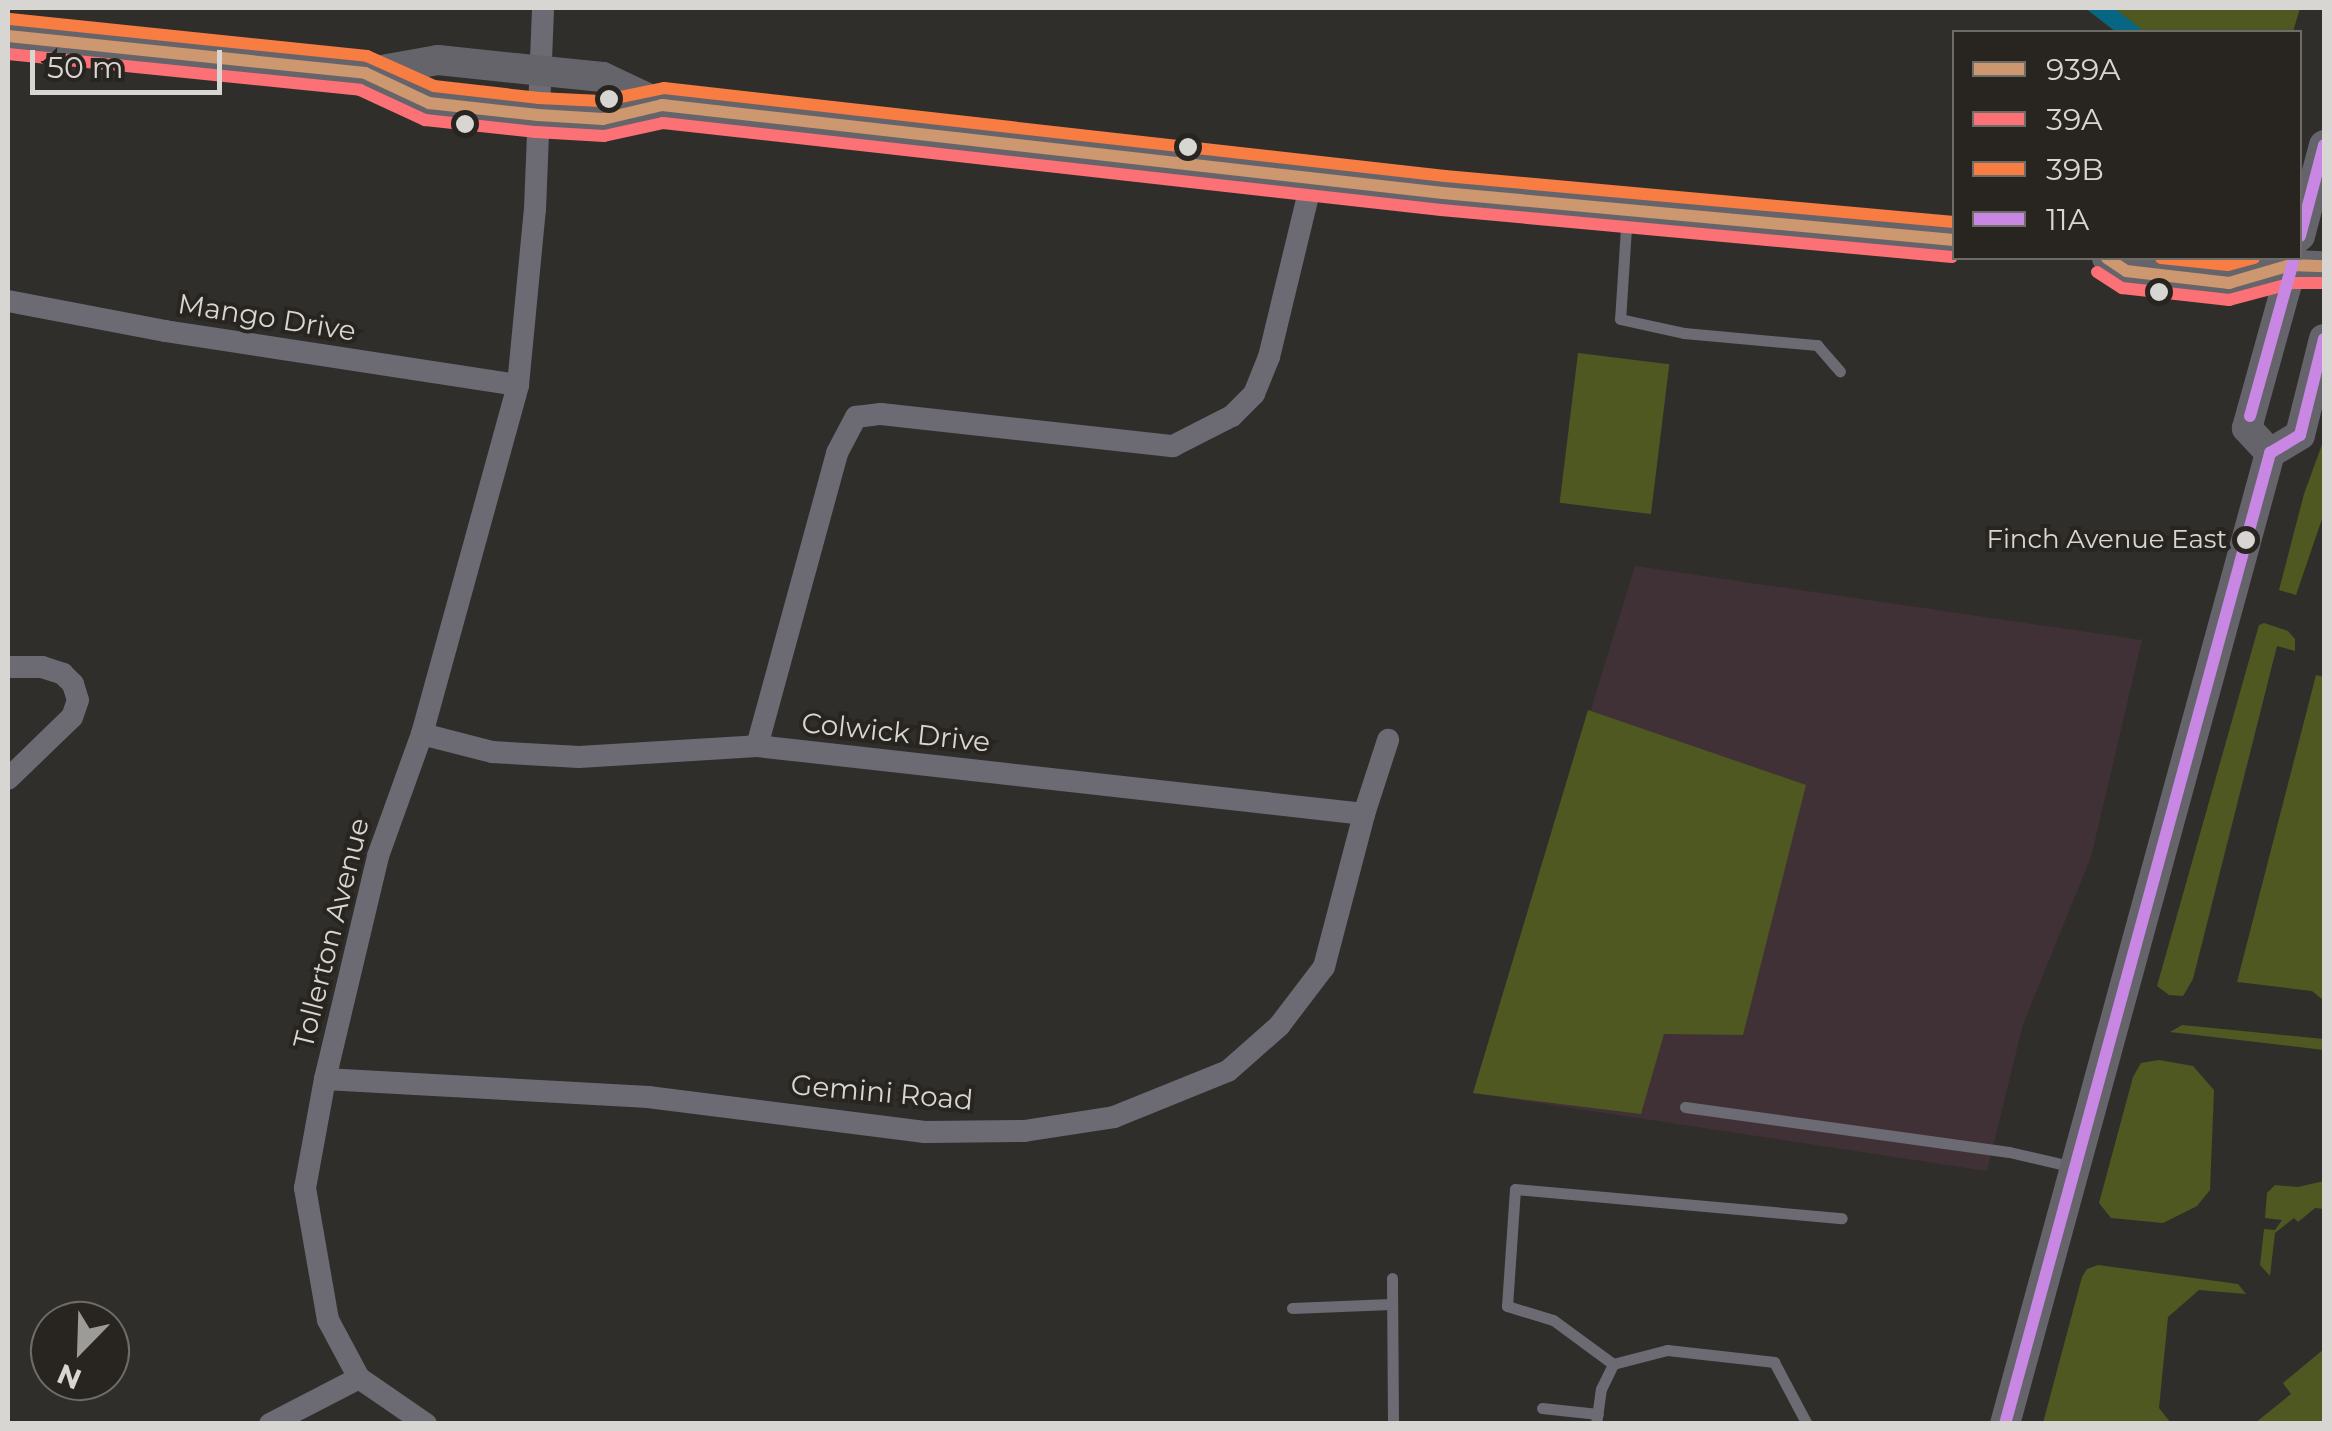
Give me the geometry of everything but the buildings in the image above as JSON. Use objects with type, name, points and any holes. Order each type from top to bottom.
[{"type":"main road","points":[[8,36],[364,74],[438,60],[540,70],[603,77],[662,106]]},
{"type":"main road","points":[[364,74],[429,103],[538,115],[604,119],[662,106],[1627,212],[1952,240]]},
{"type":"main road","points":[[2302,216],[2324,145]]},
{"type":"main road","points":[[2109,260],[2126,271],[2230,283],[2278,260]]},
{"type":"main road","points":[[2270,453],[2247,428],[2289,260]]},
{"type":"main road","points":[[2005,1424],[2270,453],[2300,435],[2324,339]]},
{"type":"street","name":"Tollerton Avenue","points":[[426,1424],[359,1378],[328,1320],[305,1188],[325,1079],[378,856],[422,734],[518,385],[543,8]]},
{"type":"street","points":[[757,746],[836,453],[856,417],[882,414],[1174,446],[1232,416],[1254,394],[1269,356],[1312,179]]},
{"type":"street","name":"Mango Drive","points":[[8,301],[184,334],[518,385]]},
{"type":"street","points":[[8,667],[42,667],[63,674],[73,684],[78,700],[72,718],[8,779]]},
{"type":"street","name":"Colwick Drive","points":[[422,734],[492,752],[579,757],[757,746],[1364,814]]},
{"type":"street","name":"Gemini Road","points":[[325,1079],[648,1098],[926,1132],[1024,1131],[1114,1117],[1228,1070],[1280,1026],[1324,967],[1364,814],[1388,740]]},
{"type":"street","points":[[270,1424],[359,1378]]},
{"type":"lane","points":[[1627,212],[1620,319],[1684,333],[1817,344],[1840,371]]},
{"type":"lane","points":[[1685,1106],[2009,1152],[2074,1166]]},
{"type":"lane","points":[[1613,1364],[1553,1320],[1508,1306],[1515,1189],[1842,1218]]},
{"type":"lane","points":[[1392,1278],[1394,1424]]},
{"type":"lane","points":[[1292,1308],[1391,1304]]},
{"type":"lane","points":[[1542,1408],[1597,1419],[1601,1388],[1613,1364],[1667,1350],[1774,1362],[1807,1424]]},
{"type":"shaded area","points":[[1635,566],[2142,640],[2091,857],[2023,1024],[1987,1171],[1473,1093]]},
{"type":"green space","points":[[2105,8],[2300,8],[2294,30],[2128,30]]},
{"type":"green space","points":[[1578,353],[1669,364],[1651,514],[1560,503]]},
{"type":"green space","points":[[2324,439],[2324,513],[2296,595],[2279,590],[2304,494]]},
{"type":"green space","points":[[2259,625],[2288,631],[2295,639],[2295,651],[2277,646],[2193,979],[2183,996],[2169,995],[2157,986]]},
{"type":"green space","points":[[2316,675],[2324,677],[2324,1001],[2312,991],[2237,982]]},
{"type":"green space","points":[[1588,710],[1806,785],[1743,1035],[1664,1034],[1641,1114],[1473,1093]]},
{"type":"green space","points":[[2182,1025],[2324,1039],[2324,1050],[2170,1032]]},
{"type":"green space","points":[[2159,1060],[2193,1066],[2214,1090],[2210,1190],[2197,1206],[2163,1223],[2111,1218],[2099,1203],[2133,1077],[2141,1063]]},
{"type":"green space","points":[[2324,1181],[2324,1209],[2315,1208],[2298,1222],[2294,1218],[2275,1233],[2270,1276],[2260,1265],[2264,1229],[2275,1230],[2282,1220],[2265,1218],[2267,1193],[2275,1185],[2298,1187]]},
{"type":"green space","points":[[2098,1265],[2238,1284],[2246,1294],[2199,1290],[2168,1317],[2159,1408],[2171,1423],[2043,1423],[2082,1277],[2087,1269]]},
{"type":"green space","points":[[2324,1349],[2324,1423],[2255,1423],[2291,1394],[2283,1383]]},
{"type":"water","points":[[2085,8],[2114,8],[2142,30],[2113,30]]},
{"type":"transit line","name":"39B","points":[[10,19],[367,56],[434,86],[539,98],[601,101],[664,88],[1445,176],[1952,222]]},
{"type":"transit line","name":"939A","points":[[8,36],[365,73],[429,103],[538,115],[603,119],[662,105],[1443,193],[1952,240]]},
{"type":"transit line","name":"39A","points":[[8,54],[360,90],[425,120],[536,132],[604,136],[663,123],[1441,210],[1952,257]]},
{"type":"transit line","name":"11A","points":[[2302,228],[2324,145]]},
{"type":"transit line","name":"939A","points":[[2110,260],[2126,271],[2229,283],[2291,265],[2324,266]]},
{"type":"transit line","name":"39B","points":[[2180,260],[2228,265],[2247,260]]},
{"type":"transit line","name":"11A","points":[[2250,416],[2293,260]]},
{"type":"transit line","name":"39A","points":[[2097,272],[2122,288],[2229,300],[2293,283],[2323,283]]},
{"type":"transit line","name":"11A","points":[[2005,1424],[2270,453],[2300,435],[2324,339]]},
{"type":"place","name":"Finch Avenue East","points":[[2246,540]]}]
